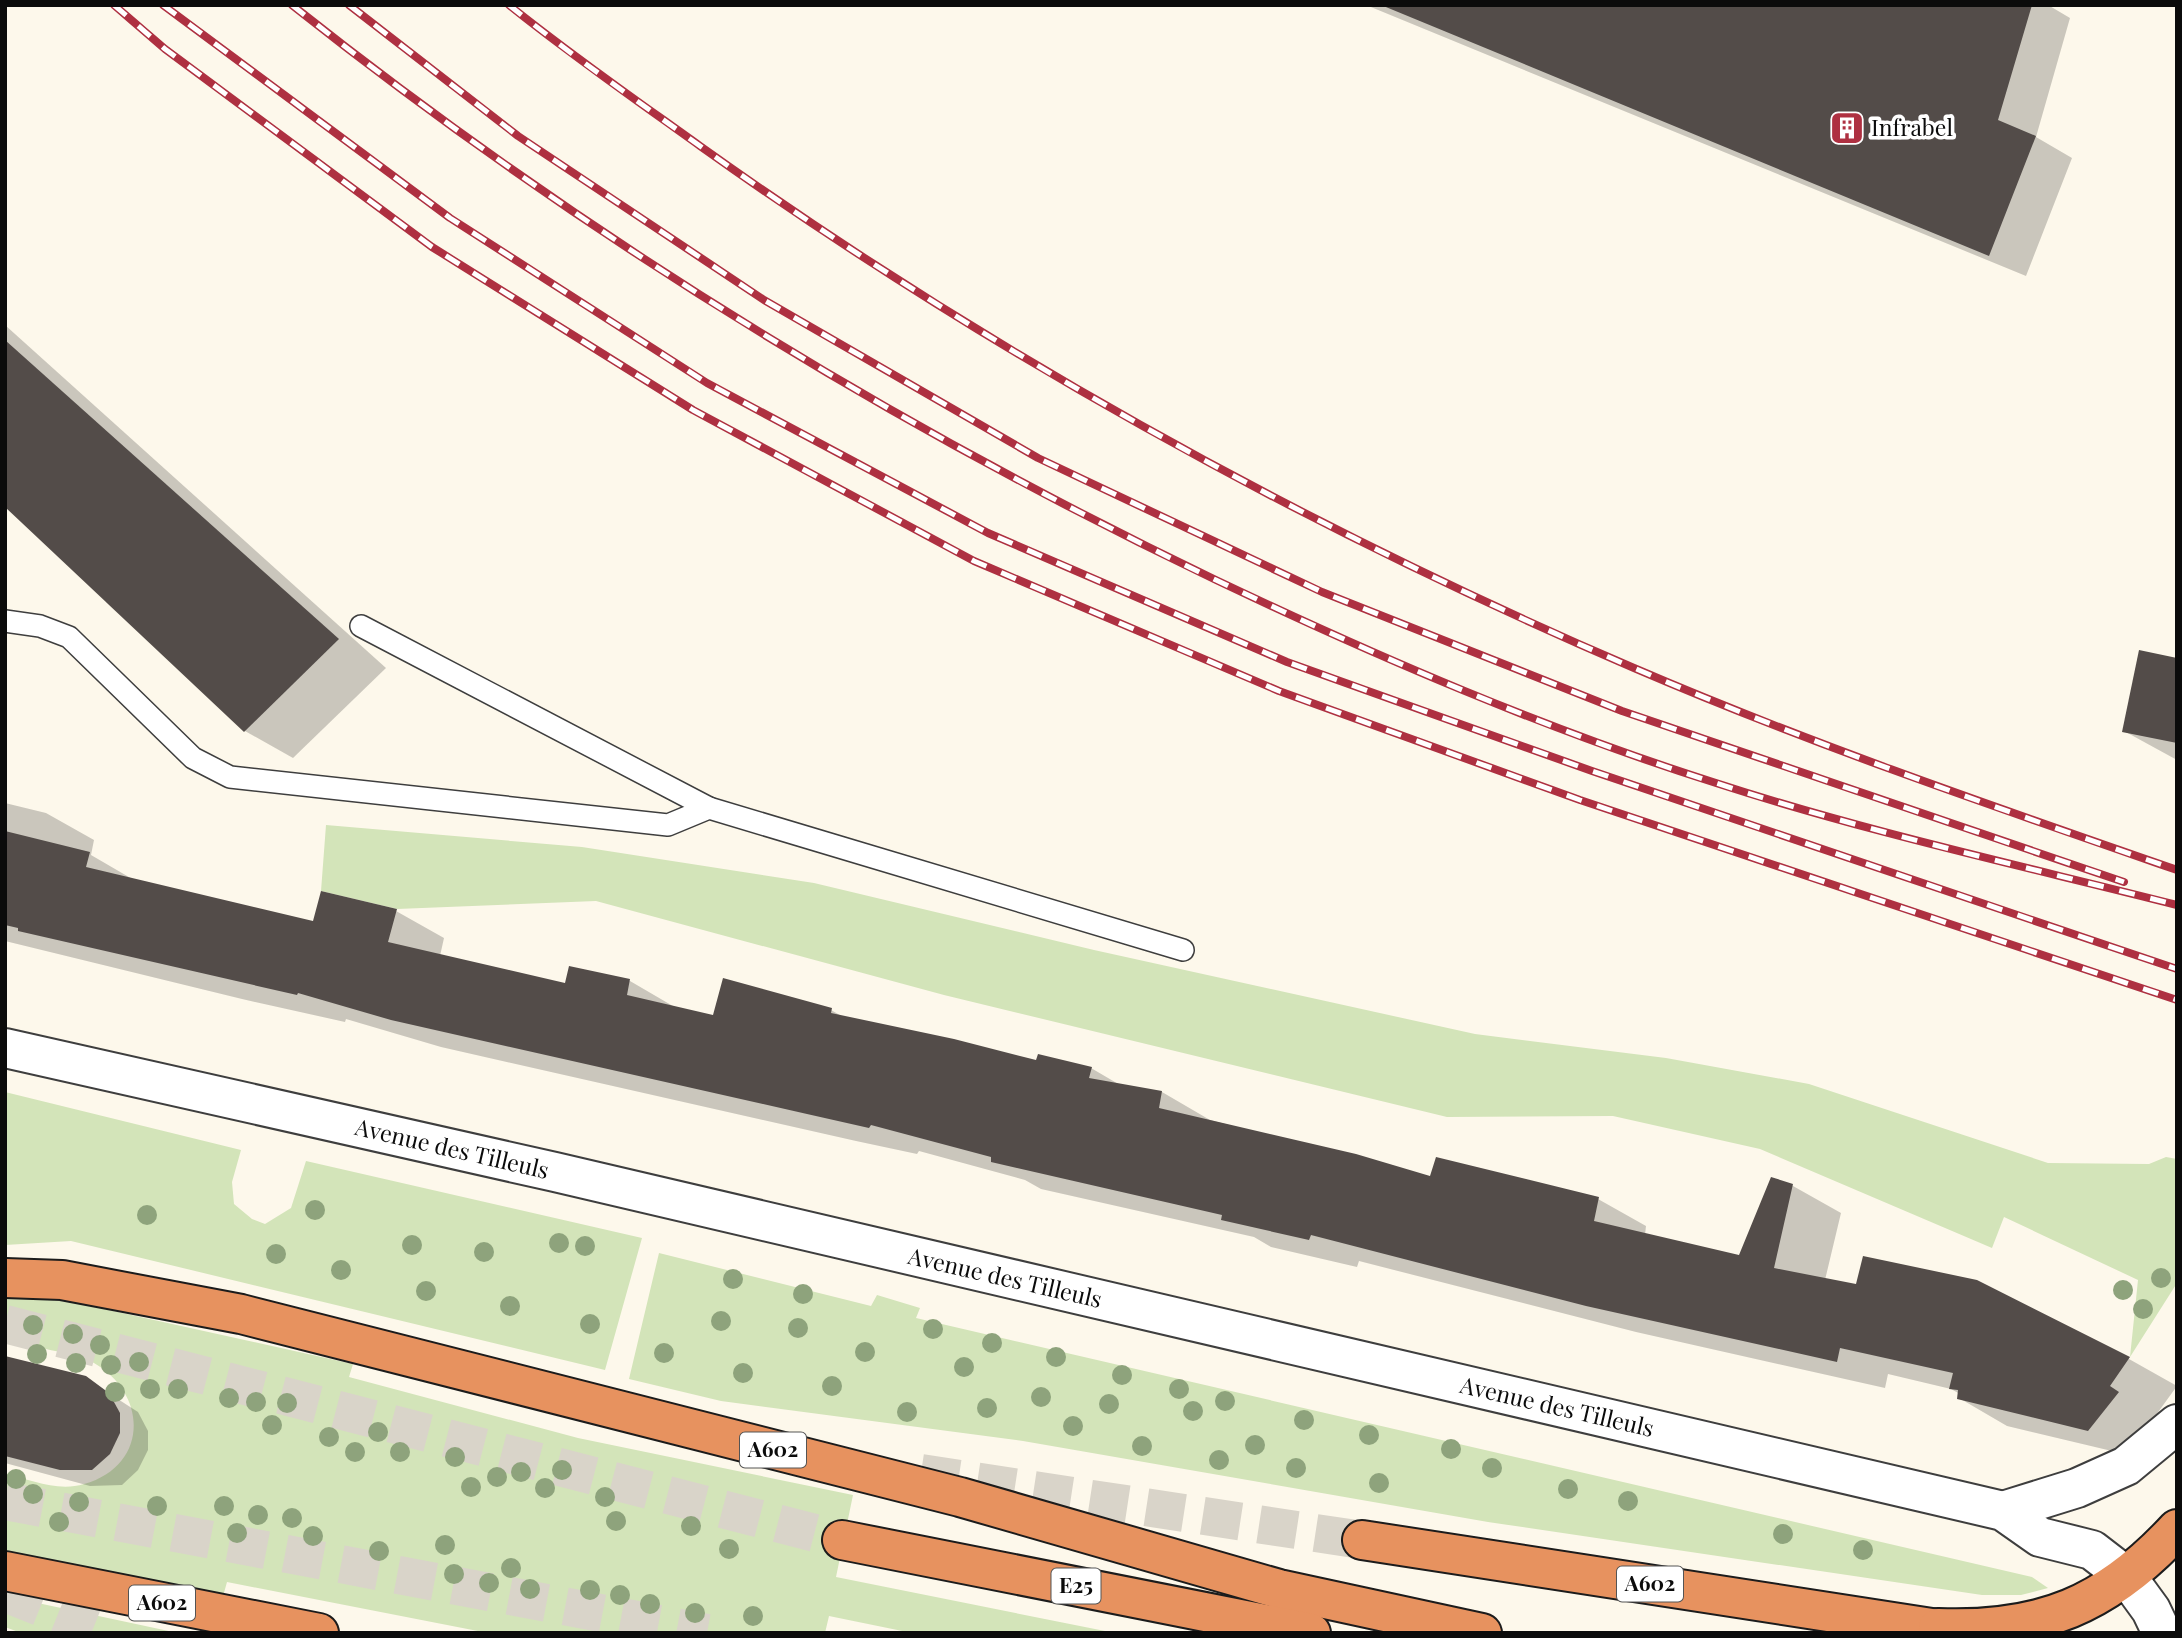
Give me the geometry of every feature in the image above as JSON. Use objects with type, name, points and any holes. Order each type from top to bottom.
[{"type":"highway","name":"A602","points":[[5,1278],[62,1280],[241,1314],[960,1497],[1279,1589],[1482,1633]]},
{"type":"highway","name":"A602","points":[[1362,1540],[1951,1630],[1979,1630],[2047,1619],[2071,1611],[2127,1577],[2177,1529]]},
{"type":"highway","name":"E25","points":[[842,1540],[1311,1633]]},
{"type":"highway","name":"A602","points":[[5,1571],[319,1633]]},
{"type":"street","name":"Avenue des Tilleuls","points":[[5,1048],[541,1169],[2003,1511],[2040,1537],[2092,1550],[2127,1577],[2151,1610],[2162,1633]]},
{"type":"street","points":[[2003,1511],[2077,1488],[2126,1466],[2177,1424]]},
{"type":"lane","points":[[5,621],[40,626],[69,637],[193,758],[230,777],[668,825],[709,808]]},
{"type":"lane","points":[[361,626],[709,808],[1183,950]]},
{"type":"green space","points":[[326,825],[582,847],[814,883],[1094,950],[1475,1034],[1666,1058],[1809,1084],[2048,1163],[2149,1164],[2166,1157],[2177,1159],[2177,1283],[2130,1357],[2138,1280],[2004,1217],[1992,1248],[1760,1149],[1613,1116],[1447,1117],[944,995],[596,901],[397,909],[321,891]]},
{"type":"green space","points":[[5,1092],[241,1150],[232,1182],[234,1204],[252,1219],[265,1224],[291,1208],[306,1161],[642,1238],[605,1370],[71,1241],[5,1245]]},
{"type":"green space","points":[[659,1253],[871,1306],[877,1295],[920,1308],[916,1318],[2032,1577],[2048,1588],[2021,1595],[1982,1595],[1488,1522],[1023,1441],[721,1401],[629,1379]]},
{"type":"green space","points":[[5,1294],[77,1303],[353,1364],[349,1377],[578,1438],[853,1495],[836,1577],[1115,1633],[912,1633],[829,1616],[825,1633],[488,1633],[227,1582],[222,1600],[5,1556],[5,1473],[54,1486],[84,1484],[105,1475],[120,1462],[130,1446],[134,1429],[132,1411],[125,1393],[112,1377],[94,1363],[64,1353],[5,1341]]},
{"type":"green space","points":[[5,1596],[178,1633],[21,1633],[5,1627]]},
{"type":"building","name":"Infrabel","points":[[1381,5],[2032,5],[1998,120],[2036,136],[1989,256]]},
{"type":"building","points":[[5,340],[339,639],[244,732],[5,507]]},
{"type":"building","points":[[2139,650],[2177,658],[2177,743],[2122,732]]},
{"type":"building","points":[[5,831],[90,852],[86,867],[313,921],[321,891],[397,909],[388,942],[565,983],[569,966],[630,979],[627,995],[713,1015],[723,978],[832,1008],[831,1013],[954,1039],[1036,1060],[1038,1054],[1092,1067],[1089,1078],[1162,1091],[1159,1108],[1356,1154],[1430,1176],[1436,1157],[1599,1197],[1594,1221],[1739,1255],[1771,1177],[1793,1184],[1774,1268],[1856,1284],[1863,1256],[1977,1280],[2130,1357],[2110,1386],[2119,1392],[2088,1431],[1957,1399],[1958,1390],[1949,1389],[1953,1373],[1840,1348],[1837,1362],[1586,1306],[1311,1235],[1309,1240],[1221,1220],[1222,1215],[991,1162],[991,1157],[871,1125],[869,1128],[391,1020],[298,993],[297,995],[18,931],[18,928],[5,925]]},
{"type":"building","points":[[5,1356],[86,1376],[109,1393],[120,1413],[120,1433],[110,1454],[92,1470],[60,1470],[5,1456]]},
{"type":"tunnel","points":[[5,1324],[842,1540]]},
{"type":"tunnel","points":[[921,1473],[1362,1540]]},
{"type":"tunnel","points":[[5,1501],[707,1633]]},
{"type":"tunnel","points":[[5,1593],[105,1633]]},
{"type":"railway","points":[[114,5],[165,49],[432,247],[693,410],[974,561],[1279,691],[1580,800],[2177,1000]]},
{"type":"railway","points":[[163,5],[450,218],[707,383],[988,533],[1287,662],[1592,771],[2177,969]]},
{"type":"railway","points":[[292,5],[511,169],[738,319],[973,456],[1216,580],[1338,637],[1463,690],[1652,762],[1830,817],[2177,905]]},
{"type":"railway","points":[[349,5],[518,136],[764,300],[1038,458],[1322,592],[1622,711],[2124,882]]},
{"type":"railway","points":[[509,5],[700,146],[923,295],[1037,365],[1271,496],[1512,614],[1701,696],[1904,774],[2177,870]]},
{"type":"place","name":"Infrabel","points":[[1847,128]]}]
